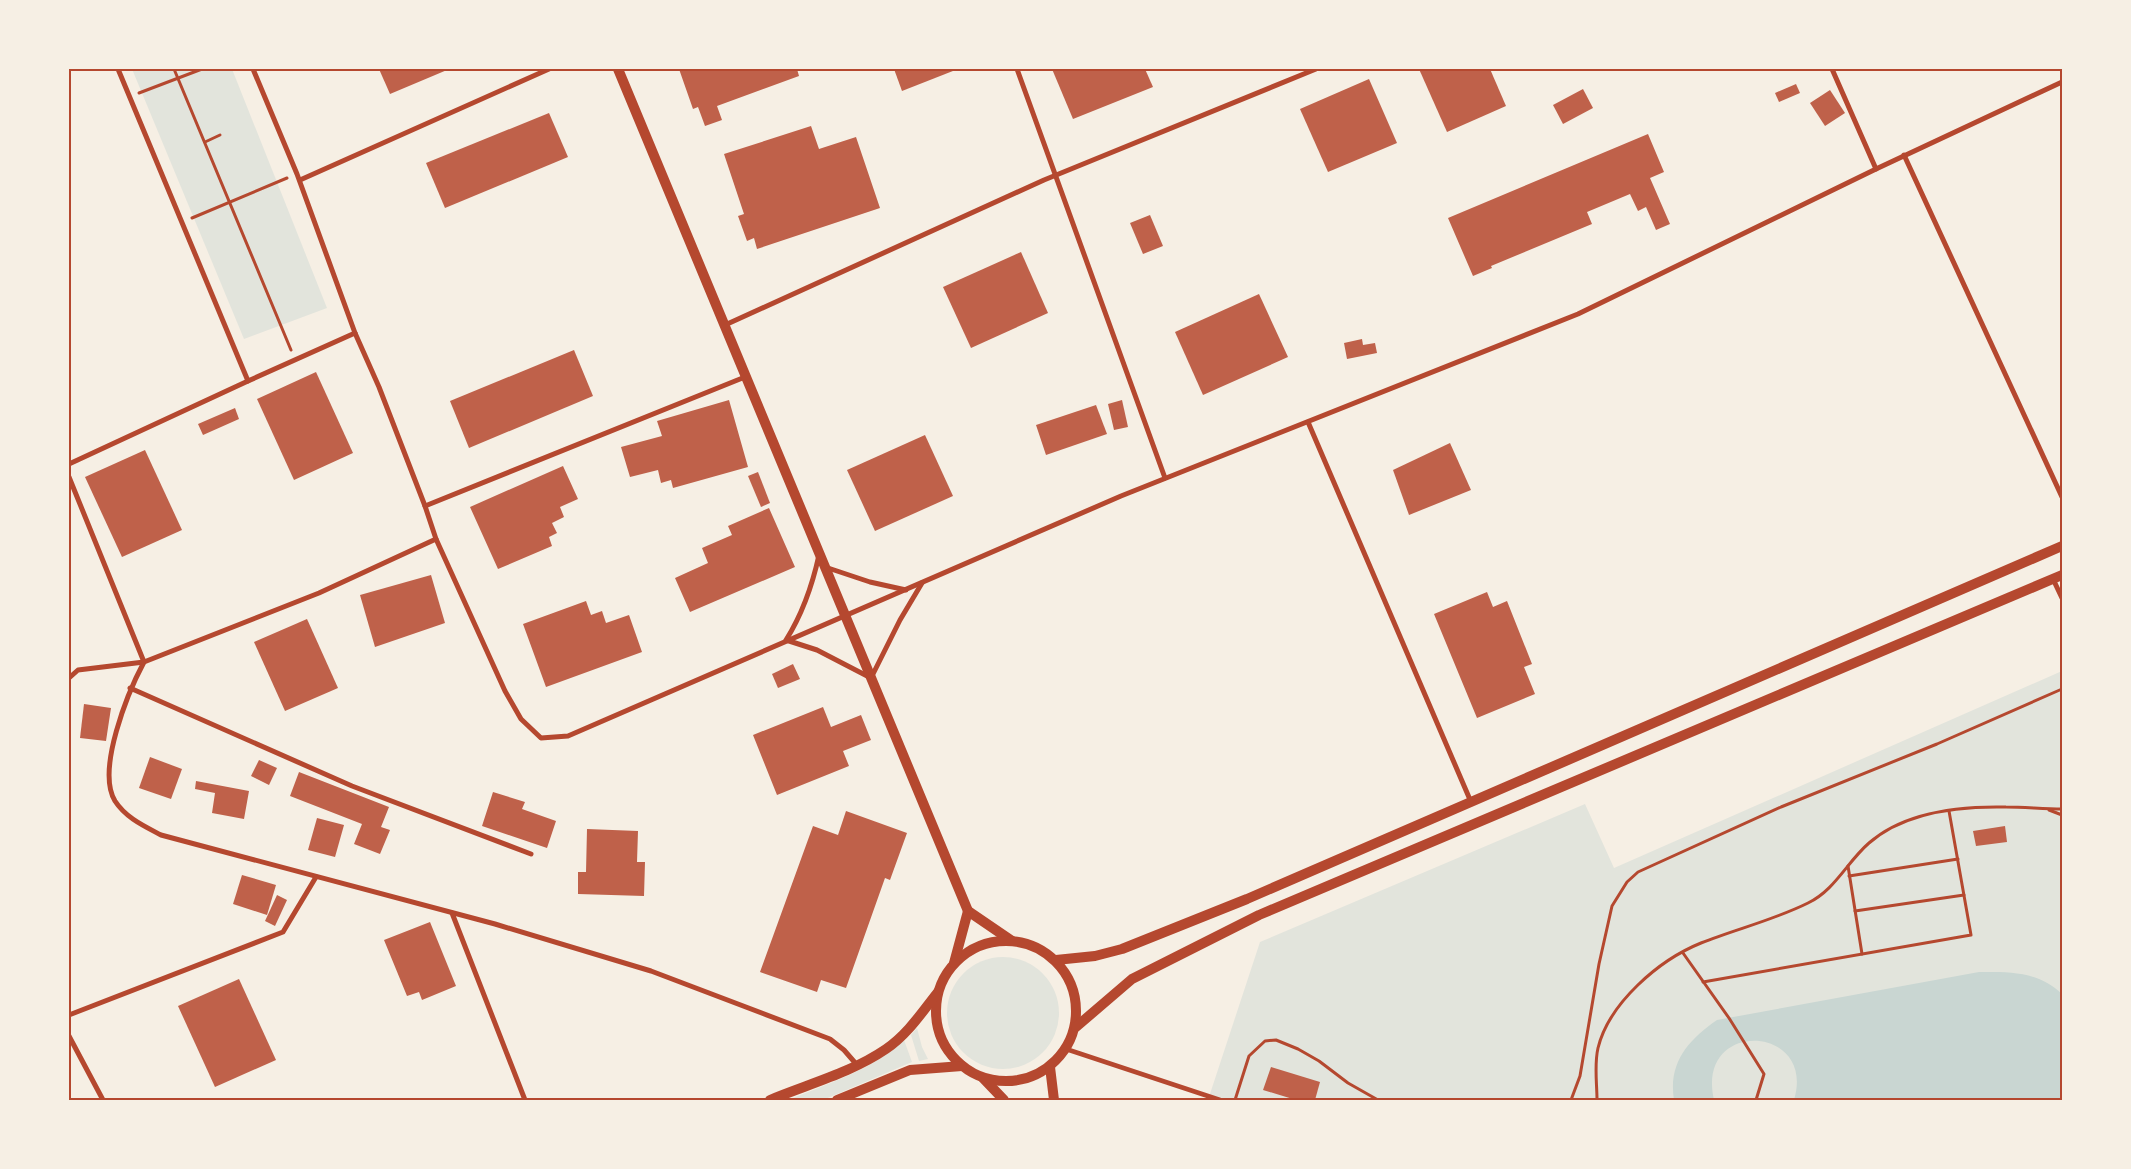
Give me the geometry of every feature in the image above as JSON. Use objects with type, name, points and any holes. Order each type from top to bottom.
[{"type":"main road","points":[[618,69],[968,911],[1012,940],[1036,947],[1056,960],[1070,980],[1077,1003],[1076,1027],[1066,1049],[1050,1067],[1017,1081],[994,1081],[982,1078]]},
{"type":"main road","points":[[1056,960],[1094,956],[1131,946],[1247,899],[2062,546]]},
{"type":"main road","points":[[1076,1027],[1132,979],[1259,916],[2058,577]]},
{"type":"main road","points":[[954,964],[968,911]]},
{"type":"main road","points":[[770,1100],[857,1065],[887,1049],[911,1027],[938,991],[949,970],[966,952],[988,942],[1012,940]]},
{"type":"main road","points":[[938,991],[935,1015],[939,1032],[946,1048],[962,1066],[982,1078],[1004,1100]]},
{"type":"main road","points":[[837,1100],[910,1070],[962,1066]]},
{"type":"main road","points":[[1050,1067],[1054,1100]]},
{"type":"street","points":[[118,69],[248,380]]},
{"type":"street","points":[[253,69],[298,177],[355,333],[380,387],[436,539],[505,691],[521,719],[542,738],[568,736],[786,640],[845,617],[1165,478],[1578,314],[1904,155],[2062,82]]},
{"type":"street","points":[[298,177],[549,69]]},
{"type":"street","points":[[1017,69],[1165,478]]},
{"type":"street","points":[[724,325],[1055,176],[1316,69]]},
{"type":"street","points":[[1832,69],[1876,169]]},
{"type":"street","points":[[1904,155],[2062,497]]},
{"type":"street","points":[[69,464],[248,380],[355,333]]},
{"type":"street","points":[[425,506],[745,377]]},
{"type":"street","points":[[1308,422],[1471,802]]},
{"type":"street","points":[[69,477],[144,662]]},
{"type":"street","points":[[69,678],[78,670],[144,662],[319,593],[436,539]]},
{"type":"street","points":[[786,640],[800,619],[806,604],[819,555]]},
{"type":"street","points":[[824,567],[870,582],[907,590]]},
{"type":"street","points":[[2058,577],[2062,598]]},
{"type":"street","points":[[786,640],[817,650],[870,678],[900,620],[922,583]]},
{"type":"street","points":[[144,662],[130,688],[111,750],[111,785],[115,800],[131,819],[160,835],[452,913],[651,971],[830,1039],[844,1050],[857,1065]]},
{"type":"street","points":[[130,688],[352,786],[531,854]]},
{"type":"street","points":[[69,1016],[283,932],[316,877]]},
{"type":"street","points":[[452,913],[525,1100]]},
{"type":"street","points":[[69,1036],[103,1100]]},
{"type":"street","points":[[1066,1049],[1220,1100]]},
{"type":"path","points":[[174,69],[295,360]]},
{"type":"path","points":[[129,96],[202,69]]},
{"type":"path","points":[[205,142],[220,135]]},
{"type":"path","points":[[182,222],[298,177]]},
{"type":"path","points":[[1571,1100],[1580,1076],[1599,964],[1612,906],[1627,882],[1638,872],[1781,807],[1937,744],[2062,689]]},
{"type":"path","points":[[1597,1100],[1595,1078],[1598,1050],[1602,1035],[1614,1013],[1628,994],[1650,975],[1683,953],[1700,943],[1746,928],[1808,903],[1824,893],[1836,882],[1870,842],[1900,823],[1932,813],[1950,811],[2005,807],[2062,809]]},
{"type":"path","points":[[2047,809],[2062,815]]},
{"type":"path","points":[[1703,982],[1971,935],[1950,811]]},
{"type":"path","points":[[1849,876],[1958,859]]},
{"type":"path","points":[[1848,866],[1862,954]]},
{"type":"path","points":[[1855,911],[1964,895]]},
{"type":"path","points":[[1683,953],[1729,1018],[1764,1074],[1756,1100]]},
{"type":"path","points":[[1235,1100],[1249,1056],[1265,1042],[1276,1040],[1298,1049],[1319,1061],[1348,1083],[1378,1100]]},
{"type":"shaded area","points":[[132,69],[232,69],[327,308],[244,339]]},
{"type":"shaded area","points":[[2062,671],[2062,1100],[1208,1100],[1260,942],[1585,804],[1614,868]]},
{"type":"shaded area","points":[[1003,957],[1024,961],[1043,973],[1055,992],[1059,1013],[1055,1034],[1043,1053],[1024,1065],[1003,1069],[982,1065],[963,1053],[951,1034],[947,1013],[951,992],[963,973],[982,961]]},
{"type":"shaded area","points":[[1979,972],[2023,974],[2053,986],[2062,994],[2062,1100],[1794,1100],[1796,1075],[1789,1056],[1774,1045],[1756,1041],[1737,1044],[1722,1055],[1713,1073],[1714,1100],[1674,1100],[1674,1075],[1682,1054],[1697,1036],[1717,1020]]},
{"type":"shaded area","points":[[917,1028],[922,1047],[928,1059],[919,1061],[911,1035]]},
{"type":"shaded area","points":[[904,1040],[912,1062],[823,1100],[789,1100],[864,1068]]},
{"type":"building","points":[[379,69],[447,69],[447,70],[390,94]]},
{"type":"building","points":[[679,69],[797,69],[799,76],[717,106],[722,120],[705,126],[698,107],[693,109]]},
{"type":"building","points":[[894,69],[958,69],[902,91]]},
{"type":"building","points":[[1052,69],[1145,69],[1153,87],[1073,119]]},
{"type":"building","points":[[1419,69],[1490,69],[1506,106],[1447,132]]},
{"type":"building","points":[[1369,79],[1397,143],[1328,172],[1300,109]]},
{"type":"building","points":[[1796,84],[1800,93],[1779,102],[1775,93]]},
{"type":"building","points":[[1583,89],[1593,108],[1563,124],[1553,105]]},
{"type":"building","points":[[1830,90],[1845,113],[1825,126],[1810,103]]},
{"type":"building","points":[[549,113],[568,157],[445,208],[426,163]]},
{"type":"building","points":[[811,126],[819,149],[856,137],[880,208],[757,249],[754,238],[747,241],[738,216],[744,214],[724,154]]},
{"type":"building","points":[[1648,134],[1664,172],[1650,178],[1670,224],[1656,230],[1646,207],[1638,211],[1630,194],[1587,212],[1592,224],[1491,266],[1492,268],[1473,276],[1448,218]]},
{"type":"building","points":[[1150,215],[1163,246],[1143,254],[1130,223]]},
{"type":"building","points":[[1021,252],[1048,313],[971,348],[943,287]]},
{"type":"building","points":[[1259,294],[1288,357],[1203,395],[1175,332]]},
{"type":"building","points":[[1362,339],[1363,345],[1375,343],[1377,353],[1347,359],[1344,343]]},
{"type":"building","points":[[574,350],[593,396],[469,448],[450,401]]},
{"type":"building","points":[[316,372],[353,453],[294,480],[257,399]]},
{"type":"building","points":[[729,400],[748,467],[673,488],[671,480],[661,483],[658,470],[630,477],[621,447],[662,436],[657,421]]},
{"type":"building","points":[[1122,400],[1128,427],[1114,430],[1108,404]]},
{"type":"building","points":[[1096,405],[1107,434],[1046,455],[1036,425]]},
{"type":"building","points":[[235,408],[239,419],[203,435],[198,424]]},
{"type":"building","points":[[925,435],[953,496],[875,531],[847,470]]},
{"type":"building","points":[[1450,443],[1471,490],[1409,515],[1393,470]]},
{"type":"building","points":[[145,450],[182,530],[122,557],[85,477]]},
{"type":"building","points":[[563,466],[578,499],[560,507],[564,517],[552,523],[557,533],[549,537],[552,546],[498,569],[470,507]]},
{"type":"building","points":[[758,472],[770,503],[761,507],[748,476]]},
{"type":"building","points":[[769,508],[795,567],[690,612],[675,578],[708,563],[702,548],[732,535],[728,526]]},
{"type":"building","points":[[431,575],[445,623],[375,647],[360,595]]},
{"type":"building","points":[[1487,592],[1493,607],[1507,601],[1532,664],[1524,667],[1535,694],[1477,718],[1434,614]]},
{"type":"building","points":[[586,601],[591,615],[602,611],[606,623],[629,615],[642,652],[546,687],[523,624]]},
{"type":"building","points":[[307,619],[338,688],[285,711],[254,642]]},
{"type":"building","points":[[793,664],[800,679],[778,688],[772,674]]},
{"type":"building","points":[[84,704],[111,708],[106,741],[80,738]]},
{"type":"building","points":[[823,707],[831,727],[861,715],[871,740],[843,751],[849,766],[777,795],[753,735]]},
{"type":"building","points":[[150,757],[182,769],[171,799],[139,788]]},
{"type":"building","points":[[259,760],[277,768],[269,785],[251,776]]},
{"type":"building","points":[[299,772],[389,807],[381,827],[390,830],[380,854],[354,844],[362,824],[290,796]]},
{"type":"building","points":[[196,781],[249,791],[244,819],[212,813],[215,793],[195,789]]},
{"type":"building","points":[[493,792],[525,802],[522,809],[556,821],[547,848],[482,826]]},
{"type":"building","points":[[846,811],[907,833],[890,880],[885,878],[846,988],[821,980],[817,992],[760,972],[813,826],[838,835]]},
{"type":"building","points":[[317,818],[344,825],[335,857],[308,850]]},
{"type":"building","points":[[2005,826],[2007,842],[1976,846],[1973,831]]},
{"type":"building","points":[[587,829],[638,831],[637,862],[645,862],[644,896],[578,894],[578,872],[586,872]]},
{"type":"building","points":[[242,875],[276,885],[267,915],[233,904]]},
{"type":"building","points":[[277,895],[287,900],[275,926],[265,921]]},
{"type":"building","points":[[430,922],[456,986],[422,1000],[419,992],[407,996],[384,940]]},
{"type":"building","points":[[239,979],[276,1060],[215,1087],[178,1006]]},
{"type":"building","points":[[1271,1067],[1320,1082],[1315,1100],[1296,1100],[1263,1090]]}]
